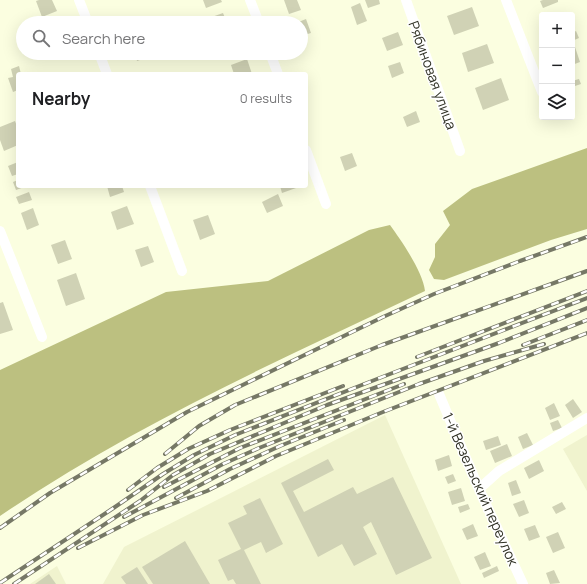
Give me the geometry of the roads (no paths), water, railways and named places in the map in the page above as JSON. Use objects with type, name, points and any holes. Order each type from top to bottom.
[{"type":"street","points":[[79,0],[85,16]]},
{"type":"street","points":[[250,0],[256,16]]},
{"type":"street","name":"Рябиновая улица","points":[[406,0],[460,151]]},
{"type":"street","points":[[506,0],[539,84]]},
{"type":"street","points":[[102,60],[106,72]]},
{"type":"street","points":[[273,60],[277,72]]},
{"type":"street","points":[[308,155],[326,204]]},
{"type":"street","points":[[151,188],[182,271]]},
{"type":"street","points":[[0,231],[42,337]]},
{"type":"street","name":"1-й Везельский переулок","points":[[440,394],[479,489],[523,584]]},
{"type":"street","points":[[479,489],[499,471],[587,418]]},
{"type":"railway","points":[[0,528],[50,493],[187,412],[383,317],[434,294],[587,237]]},
{"type":"railway","points":[[165,454],[199,426],[235,405],[382,345],[587,271]]},
{"type":"railway","points":[[417,357],[587,291]]},
{"type":"railway","points":[[0,583],[163,474],[194,455],[235,435],[587,298]]},
{"type":"railway","points":[[14,584],[140,501],[173,475],[210,454],[327,405],[499,343],[587,308]]},
{"type":"railway","points":[[523,345],[587,320]]},
{"type":"railway","points":[[78,548],[143,515],[207,491],[276,456],[383,412],[587,333]]},
{"type":"railway","points":[[124,517],[223,464],[259,448],[419,384],[484,361],[544,344]]},
{"type":"railway","points":[[164,487],[240,448],[404,384]]},
{"type":"railway","points":[[128,490],[157,468],[188,449],[230,430],[343,386]]},
{"type":"railway","points":[[176,498],[230,469],[280,446],[344,420]]}]
